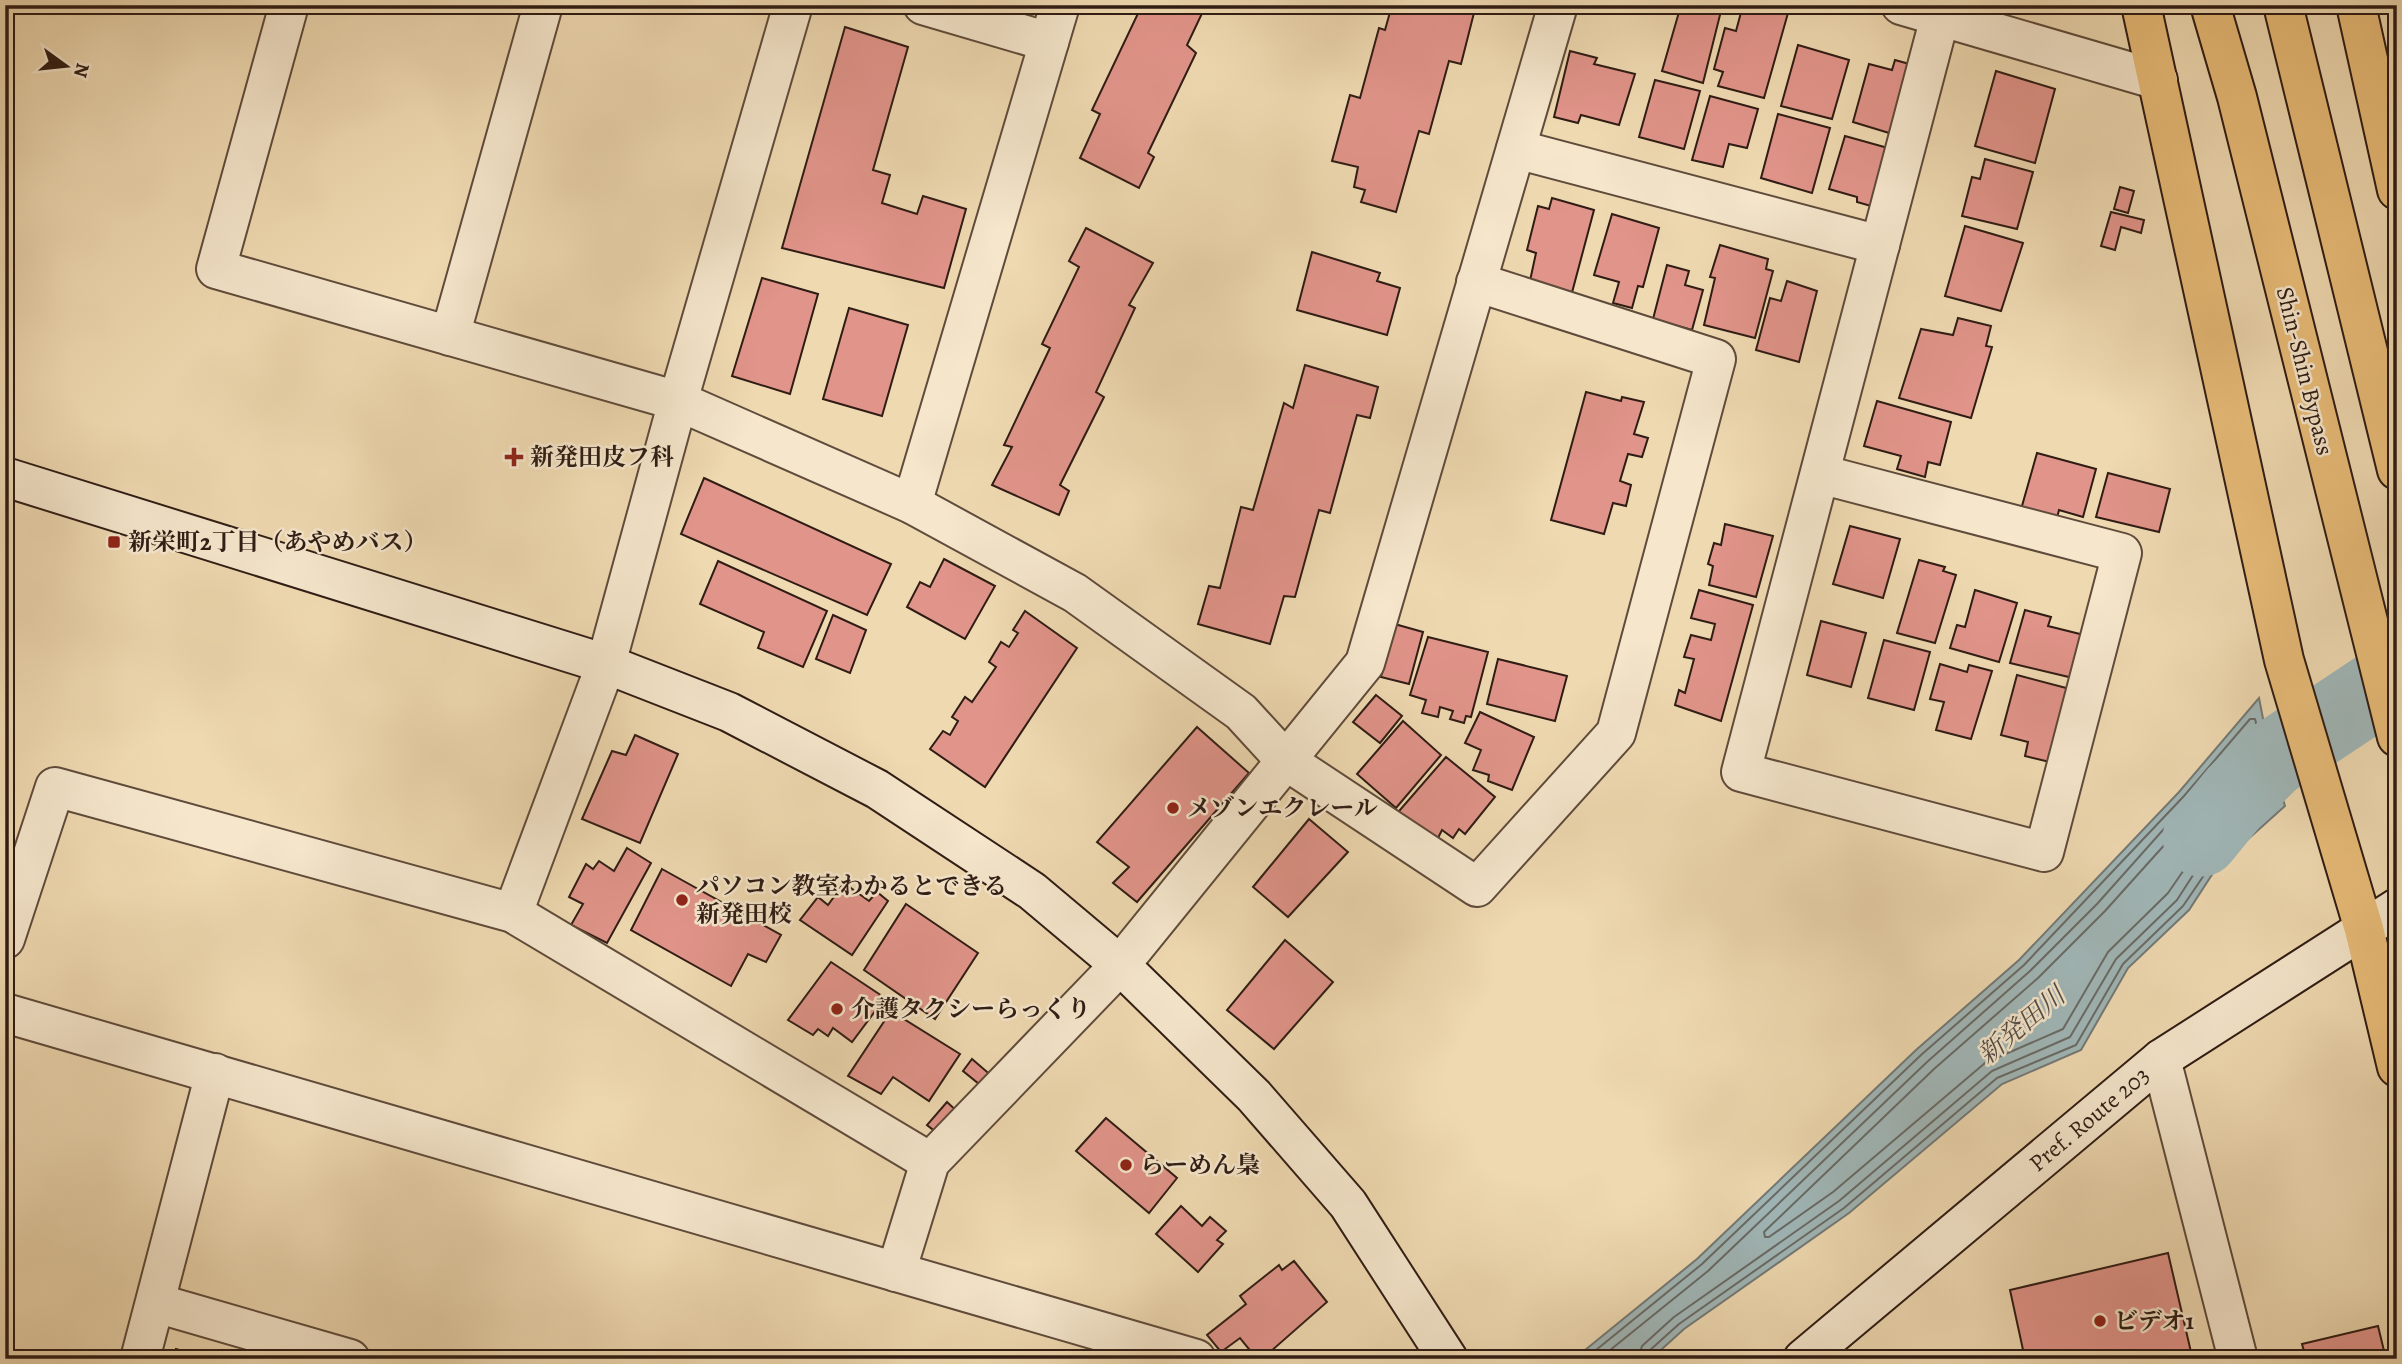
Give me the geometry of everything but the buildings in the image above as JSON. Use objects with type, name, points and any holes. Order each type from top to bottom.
[{"type":"highway","points":[[2141,5],[2284,660],[2364,929],[2397,1067]]},
{"type":"highway","name":"Shin-Shin Bypass","points":[[2210,5],[2237,97],[2397,737]]},
{"type":"highway","points":[[2283,5],[2397,470]]},
{"type":"highway","points":[[2356,5],[2397,190]]},
{"type":"street","points":[[289,5],[216,269],[678,401],[912,505],[1075,593],[1241,712],[1285,760],[1477,887],[1616,733],[1716,359],[1476,282]]},
{"type":"street","points":[[450,336],[543,5]]},
{"type":"street","points":[[513,913],[607,664],[678,401],[793,5]]},
{"type":"street","points":[[923,5],[1049,42]]},
{"type":"street","points":[[912,505],[1060,5]]},
{"type":"street","points":[[896,1272],[930,1163],[1120,965],[1365,663],[1558,5]]},
{"type":"street","points":[[1901,5],[2158,80]]},
{"type":"street","points":[[1820,474],[2122,553],[2044,852],[1741,772],[1940,17]]},
{"type":"street","points":[[1516,149],[1880,245]]},
{"type":"street","points":[[5,477],[607,664],[729,712],[877,789],[1032,891],[1120,965],[1254,1096],[1348,1204],[1448,1359]]},
{"type":"street","points":[[5,939],[55,787],[513,913],[930,1163]]},
{"type":"street","name":"Pref. Route 203","points":[[1803,1359],[2161,1059],[2397,908]]},
{"type":"street","points":[[5,1013],[1188,1358]]},
{"type":"street","points":[[2161,1059],[2238,1359]]},
{"type":"street","points":[[140,1359],[215,1073]]},
{"type":"street","points":[[156,1303],[350,1359]]},
{"type":"water","points":[[2259,698],[2271,760],[2285,806],[2217,867],[2189,910],[2128,968],[2081,1050],[2002,1084],[1849,1213],[1684,1329],[1651,1359],[1574,1359],[1697,1259],[1916,1050],[2019,960],[2179,792]]},
{"type":"waterway","name":"新発田川","points":[[2201,838],[2236,795],[2271,760],[2397,676]]},
{"type":"place","name":"新発田皮フ科","points":[[514,457]]},
{"type":"place","name":"新栄町2丁目（あやめバス）","points":[[114,542]]},
{"type":"place","name":"メゾンエクレール","points":[[1173,808]]},
{"type":"place","name":"パソコン教室わかるとできる 新発田校","points":[[682,900]]},
{"type":"place","name":"介護タクシーらっくり","points":[[837,1009]]},
{"type":"place","name":"らーめん梟","points":[[1126,1165]]},
{"type":"place","name":"ビデオ1","points":[[2100,1321]]}]
